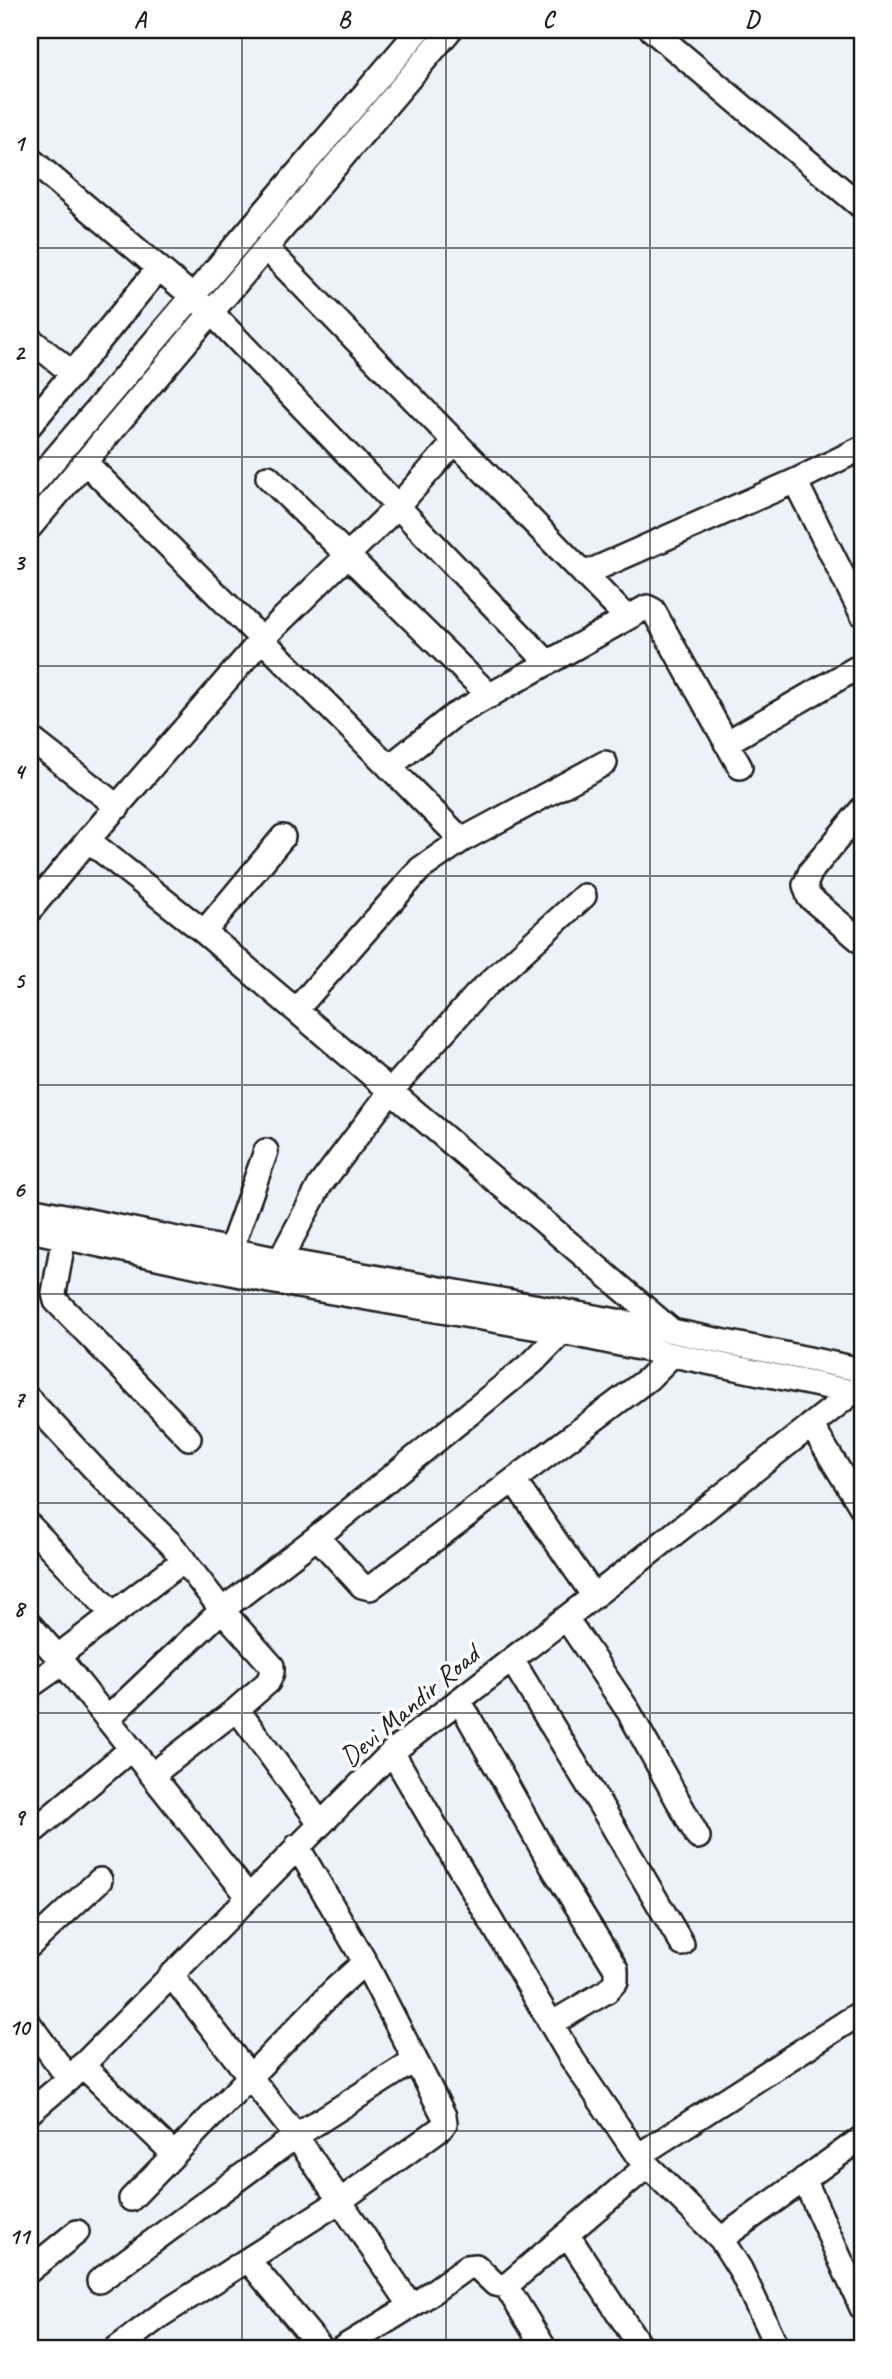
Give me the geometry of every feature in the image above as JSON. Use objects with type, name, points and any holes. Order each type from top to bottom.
[{"type":"street","points":[[30,488],[419,30]]},
{"type":"street","points":[[30,527],[450,30]]},
{"type":"street","points":[[652,30],[862,207]]},
{"type":"street","points":[[30,159],[212,313],[548,663]]},
{"type":"street","points":[[265,248],[627,618]]},
{"type":"street","points":[[30,425],[159,268]]},
{"type":"street","points":[[30,340],[73,374]]},
{"type":"street","points":[[34,897],[118,807],[263,638],[397,507],[455,442]]},
{"type":"street","points":[[584,574],[795,481],[862,448]]},
{"type":"street","points":[[85,461],[462,840]]},
{"type":"street","points":[[268,477],[490,696]]},
{"type":"street","points":[[795,481],[862,614]]},
{"type":"street","points":[[389,767],[453,716],[647,607],[653,611],[740,767]]},
{"type":"street","points":[[726,743],[862,665]]},
{"type":"street","points":[[30,738],[118,807]]},
{"type":"street","points":[[296,1010],[421,869],[462,840],[605,763]]},
{"type":"street","points":[[862,809],[811,871],[805,885],[809,897],[862,942]]},
{"type":"street","points":[[204,932],[283,837]]},
{"type":"street","points":[[88,840],[204,932],[672,1331]]},
{"type":"street","points":[[280,1260],[320,1185],[391,1091],[477,995],[584,896]]},
{"type":"street","points":[[227,1260],[266,1151]]},
{"type":"street","points":[[30,1209],[227,1260],[268,1281],[562,1332],[859,1390]]},
{"type":"street","points":[[30,1230],[227,1260],[280,1260],[672,1331],[862,1370]]},
{"type":"street","points":[[64,1236],[54,1293],[56,1301],[189,1438]]},
{"type":"street","points":[[107,1719],[222,1609],[317,1537],[533,1362],[562,1332]]},
{"type":"street","points":[[317,1537],[362,1586],[370,1588],[648,1379],[672,1355]]},
{"type":"street","name":"Devi Mandir Road","points":[[30,2112],[75,2072],[392,1752],[859,1390]]},
{"type":"street","points":[[30,1400],[184,1560],[222,1609],[272,1665],[268,1682],[152,1775]]},
{"type":"street","points":[[811,1425],[862,1508]]},
{"type":"street","points":[[513,1481],[594,1597]]},
{"type":"street","points":[[30,1526],[113,1614]]},
{"type":"street","points":[[30,1686],[113,1614],[184,1560]]},
{"type":"street","points":[[566,1618],[629,1712],[698,1837]]},
{"type":"street","points":[[30,1625],[248,1896]]},
{"type":"street","points":[[512,1660],[682,1944]]},
{"type":"street","points":[[459,1700],[552,1866],[616,1969],[616,1981],[607,1992],[551,2024]]},
{"type":"street","points":[[237,1709],[320,1823]]},
{"type":"street","points":[[30,1831],[36,1829],[131,1749]]},
{"type":"street","points":[[392,1752],[570,2056],[643,2161],[721,2239],[740,2269],[778,2349]]},
{"type":"street","points":[[116,2349],[162,2315],[340,2201],[445,2123],[444,2116],[365,1962],[297,1846]]},
{"type":"street","points":[[30,1945],[100,1880]]},
{"type":"street","points":[[131,2199],[365,1962]]},
{"type":"street","points":[[171,1975],[296,2136],[411,2306]]},
{"type":"street","points":[[506,2286],[567,2234],[643,2161],[862,2012]]},
{"type":"street","points":[[30,2025],[75,2072],[174,2154]]},
{"type":"street","points":[[99,2281],[296,2136],[415,2060]]},
{"type":"street","points":[[721,2239],[862,2138]]},
{"type":"street","points":[[804,2179],[862,2308]]},
{"type":"street","points":[[30,2270],[77,2232]]},
{"type":"street","points":[[567,2234],[642,2349]]},
{"type":"street","points":[[248,2260],[322,2349]]},
{"type":"street","points":[[341,2349],[411,2306],[467,2267],[476,2266],[495,2284],[506,2286]]},
{"type":"street","points":[[506,2286],[541,2348]]}]
